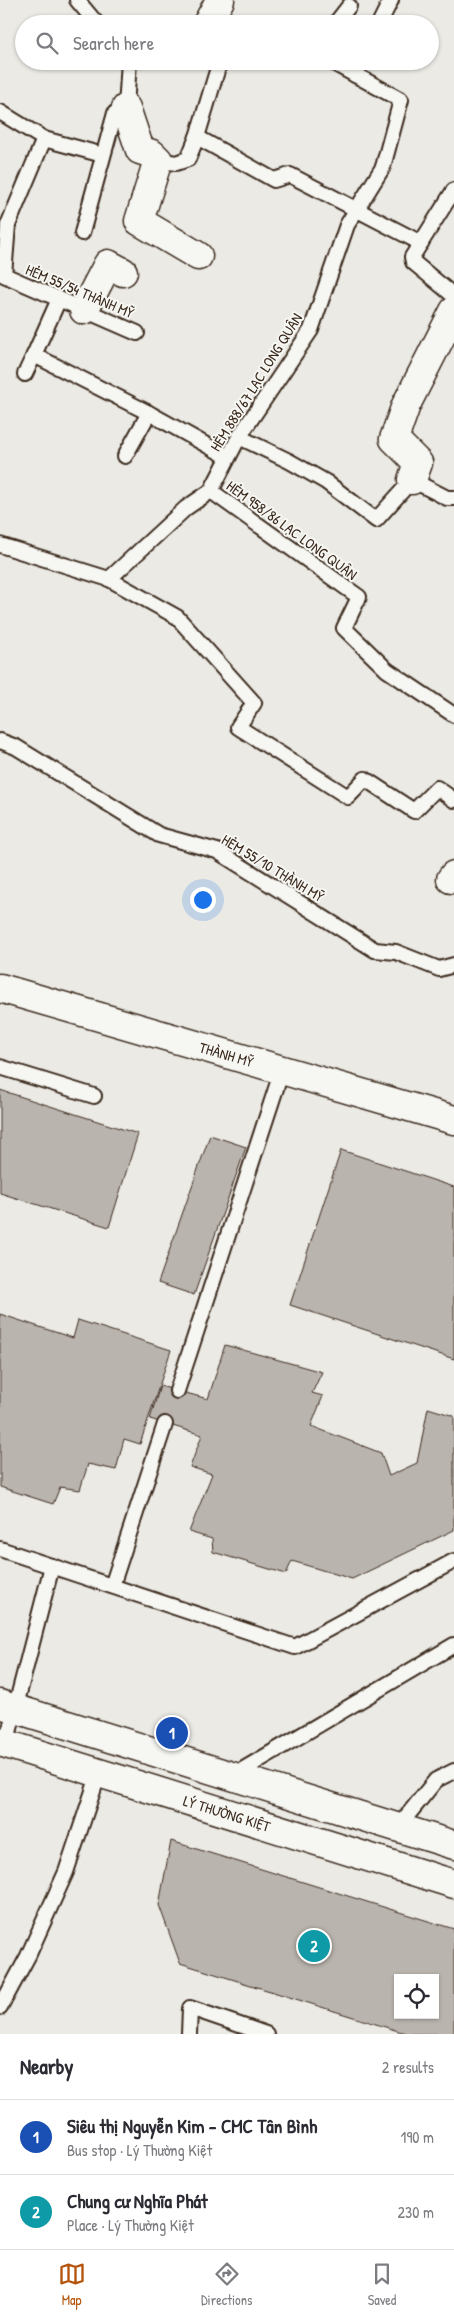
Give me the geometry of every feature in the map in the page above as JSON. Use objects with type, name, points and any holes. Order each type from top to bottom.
[{"type":"street","points":[[126,108],[140,150],[152,154],[158,160],[139,221],[198,256]]},
{"type":"street","points":[[84,310],[108,264],[123,272]]},
{"type":"street","points":[[412,480],[418,463],[394,439],[406,406],[454,311]]},
{"type":"street","name":"THÀNH MỸ","points":[[0,988],[454,1120]]},
{"type":"street","points":[[7,1707],[454,1845]]},
{"type":"street","name":"LÝ THƯỜNG KIỆT","points":[[3,1743],[454,1884]]},
{"type":"lane","points":[[77,0],[90,15]]},
{"type":"lane","points":[[384,15],[391,0]]},
{"type":"lane","points":[[342,15],[349,6]]},
{"type":"lane","points":[[82,233],[115,113],[126,108],[128,70]]},
{"type":"lane","points":[[158,160],[176,163],[188,159],[197,137],[217,70]]},
{"type":"lane","name":"HẺM 888/67 LẠC LONG QUÂN","points":[[109,579],[186,508],[211,491],[239,437],[311,330],[347,225],[383,166],[401,100],[345,70]]},
{"type":"lane","points":[[354,75],[356,70]]},
{"type":"lane","points":[[0,112],[44,139],[103,155]]},
{"type":"lane","points":[[197,137],[274,180],[290,175],[420,243]]},
{"type":"lane","name":"HẺM 55/54 THÀNH MỸ","points":[[44,139],[8,225],[2,281],[59,299],[137,333]]},
{"type":"lane","points":[[454,190],[412,257],[413,262],[454,296]]},
{"type":"lane","points":[[25,374],[59,299]]},
{"type":"lane","points":[[34,355],[149,413],[228,458]]},
{"type":"lane","points":[[124,456],[149,413]]},
{"type":"lane","points":[[239,437],[289,461],[326,482],[376,520],[412,480],[446,498],[454,498]]},
{"type":"lane","name":"HẺM 958/86 LẠC LONG QUÂN","points":[[211,491],[359,597],[344,628],[387,670],[454,715]]},
{"type":"lane","points":[[0,545],[109,579],[177,617],[254,703],[238,727],[348,797],[365,779],[414,810],[437,788],[454,800]]},
{"type":"lane","name":"HẺM 55/10 THÀNH MỸ","points":[[0,741],[16,747],[159,835],[217,851],[375,950],[396,952],[439,969],[454,966]]},
{"type":"lane","points":[[0,1068],[94,1096]]},
{"type":"lane","points":[[177,1391],[282,1070]]},
{"type":"lane","points":[[112,1586],[166,1424]]},
{"type":"lane","points":[[0,1549],[296,1647],[454,1561]]},
{"type":"lane","points":[[3,1743],[7,1707],[52,1566]]},
{"type":"lane","points":[[231,1776],[454,1645]]},
{"type":"lane","points":[[398,1828],[436,1780],[454,1771]]},
{"type":"lane","points":[[0,2008],[28,1956],[66,1872],[99,1773]]},
{"type":"lane","points":[[189,2034],[190,2008],[266,2034]]},
{"type":"building","points":[[0,1090],[138,1134],[109,1227],[0,1193]]},
{"type":"building","points":[[210,1135],[246,1147],[194,1295],[158,1283]]},
{"type":"building","points":[[341,1150],[454,1187],[454,1359],[290,1305]]},
{"type":"building","points":[[0,1314],[73,1338],[78,1320],[171,1350],[140,1444],[124,1439],[116,1470],[88,1464],[80,1490],[60,1487],[53,1504],[0,1487]]},
{"type":"building","points":[[225,1345],[322,1372],[312,1393],[323,1396],[311,1426],[381,1453],[389,1476],[417,1463],[428,1408],[454,1416],[454,1530],[352,1579],[292,1561],[286,1574],[213,1552],[212,1539],[189,1532],[212,1474],[190,1467],[202,1435],[150,1419],[160,1386],[208,1399]]},
{"type":"building","points":[[171,1841],[454,1929],[454,2034],[408,2034],[180,1963],[159,1905]]},
{"type":"place","name":"Siêu thị Nguyễn Kim - CMC Tân Bình","points":[[172,1733]]},
{"type":"place","name":"Chung cư Nghĩa Phát","points":[[314,1946]]}]
